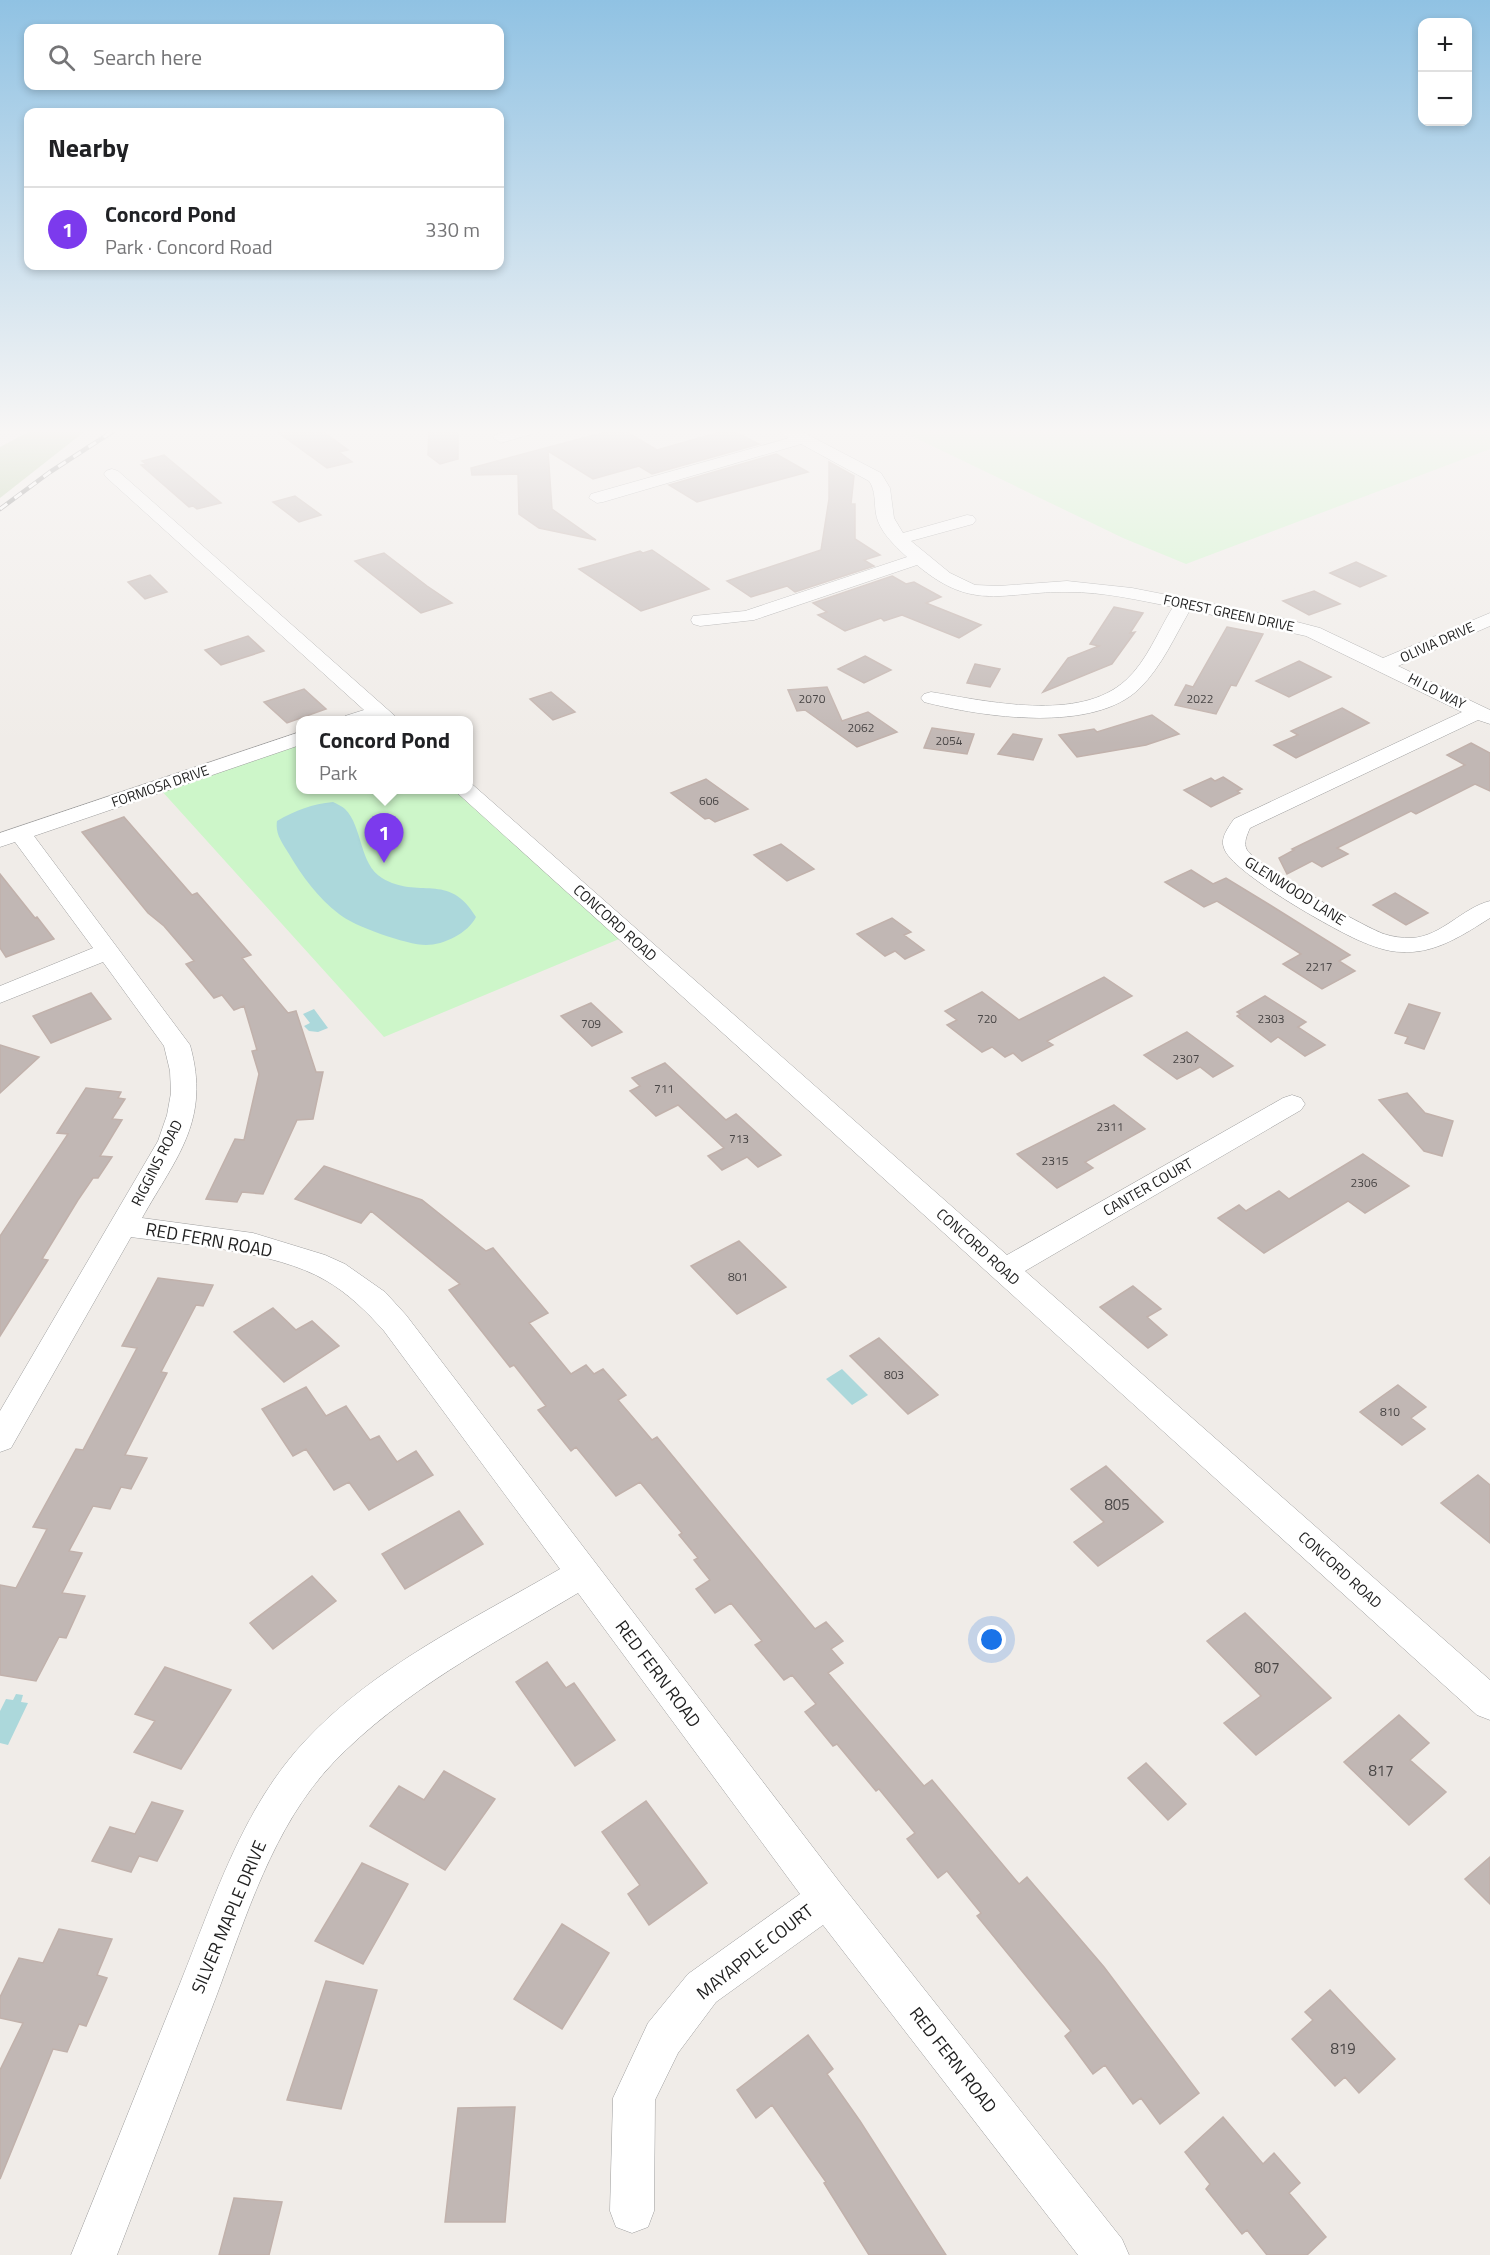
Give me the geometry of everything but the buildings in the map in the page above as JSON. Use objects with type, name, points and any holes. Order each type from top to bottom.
[{"type":"street","points":[[178,533],[383,716]]},
{"type":"street","name":"FOREST GREEN DRIVE","points":[[895,533],[951,582],[982,592],[1083,586],[1122,591],[1251,616],[1313,632],[1384,665]]},
{"type":"street","points":[[899,539],[920,533]]},
{"type":"street","points":[[700,620],[747,616],[921,558]]},
{"type":"street","points":[[931,698],[1025,711],[1072,709],[1095,704],[1130,687],[1142,674],[1184,604]]},
{"type":"street","name":"OLIVIA DRIVE","points":[[1384,665],[1490,619]]},
{"type":"street","name":"HI LO WAY","points":[[1384,665],[1484,715]]},
{"type":"street","name":"GLENWOOD LANE","points":[[1484,715],[1242,824],[1235,834],[1234,844],[1238,853],[1246,861],[1267,876],[1362,933],[1382,941],[1404,945],[1425,943],[1441,937],[1490,908]]},
{"type":"street","name":"FORMOSA DRIVE","points":[[10,837],[296,739]]},
{"type":"street","name":"CONCORD ROAD","points":[[471,794],[1490,1703]]},
{"type":"street","name":"RIGGINS ROAD","points":[[0,1439],[172,1141],[184,1111],[186,1092],[183,1064],[177,1045],[108,951],[10,837]]},
{"type":"street","points":[[0,995],[108,951]]},
{"type":"street","name":"CANTER COURT","points":[[1004,1270],[1292,1104]]},
{"type":"street","name":"RED FERN ROAD","points":[[125,1226],[253,1244],[325,1268],[374,1300],[395,1323],[827,1898],[1106,2255]]},
{"type":"street","name":"SILVER MAPLE DRIVE","points":[[94,2255],[243,1875],[264,1832],[294,1784],[319,1752],[367,1709],[417,1673],[582,1573]]},
{"type":"street","name":"MAYAPPLE COURT","points":[[632,2211],[634,2098],[663,2038],[702,1988],[827,1898]]},
{"type":"green space","points":[[1113,533],[1267,533],[1186,564]]},
{"type":"green space","points":[[296,743],[296,794],[463,794],[624,937],[384,1037],[160,789]]},
{"type":"water","points":[[333,802],[344,808],[351,817],[365,855],[375,872],[395,884],[444,890],[455,895],[466,903],[476,917],[472,923],[461,933],[448,940],[426,945],[368,929],[346,919],[331,908],[299,870],[280,838],[277,821],[318,804]]},
{"type":"water","points":[[314,1009],[328,1028],[318,1032],[309,1031],[304,1026],[310,1023],[303,1014]]},
{"type":"water","points":[[842,1369],[868,1395],[852,1405],[826,1379]]},
{"type":"water","points":[[16,1694],[23,1695],[21,1702],[28,1703],[8,1745],[0,1743],[0,1711],[6,1699],[13,1700]]},
{"type":"place","name":"Concord Pond","points":[[384,863]]}]
